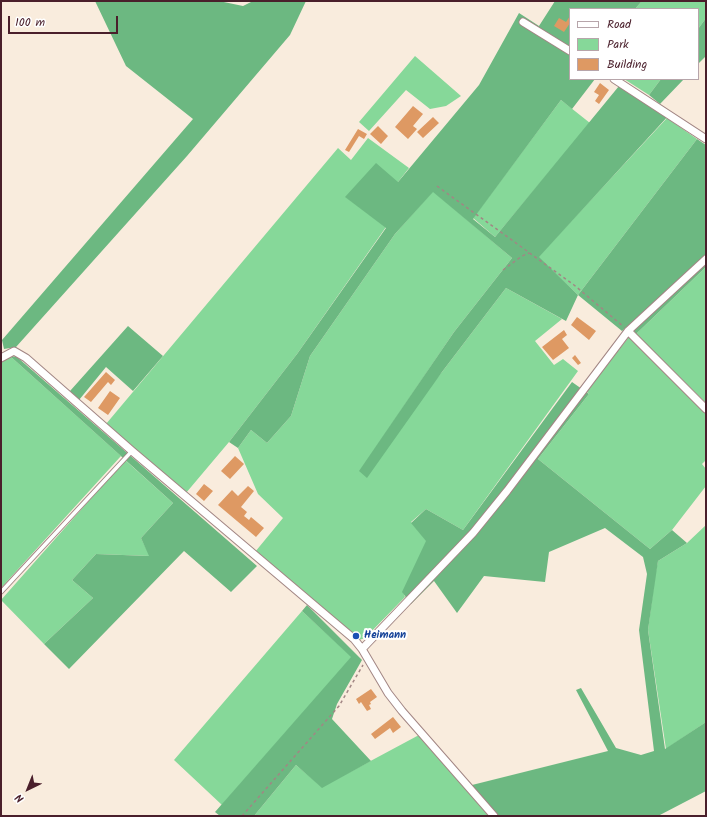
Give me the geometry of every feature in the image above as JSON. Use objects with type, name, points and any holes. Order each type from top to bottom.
[{"type":"street","points":[[523,22],[569,50]]},
{"type":"street","points":[[616,80],[706,139]]},
{"type":"street","points":[[362,649],[473,533],[507,491],[628,331],[706,259]]},
{"type":"street","points":[[628,331],[706,409]]},
{"type":"street","points":[[1,358],[14,352],[20,354],[354,639],[362,649],[367,660],[388,693],[402,711],[494,816]]},
{"type":"lane","points":[[1,592],[132,451]]},
{"type":"path","points":[[437,186],[574,285],[628,331]]},
{"type":"path","points":[[503,270],[522,256],[530,253]]},
{"type":"path","points":[[242,816],[339,706],[367,660]]},
{"type":"green space","points":[[95,1],[219,1],[243,6],[253,1],[306,1],[290,35],[187,156],[16,347],[4,349],[2,340],[193,119],[126,66]]},
{"type":"green space","points":[[555,1],[642,1],[636,8],[569,8],[569,80],[594,80],[572,109],[561,100],[473,219],[495,237],[619,86],[669,115],[539,257],[578,295],[566,321],[506,288],[442,372],[367,478],[359,471],[454,332],[512,258],[433,192],[395,234],[310,356],[291,416],[267,443],[251,430],[238,448],[229,442],[297,354],[386,228],[345,197],[376,163],[398,182],[479,85],[519,13],[539,26]]},
{"type":"green space","points":[[642,1],[706,1],[706,18],[699,28],[699,8],[636,8]]},
{"type":"green space","points":[[706,18],[706,56],[699,63],[699,28]]},
{"type":"green space","points":[[415,56],[461,96],[446,106],[430,109],[406,90],[369,131],[359,122]]},
{"type":"green space","points":[[626,80],[660,80],[649,95]]},
{"type":"green space","points":[[660,80],[683,80],[660,104],[649,95]]},
{"type":"green space","points":[[561,100],[590,123],[495,237],[473,218]]},
{"type":"green space","points":[[667,118],[697,139],[578,295],[538,257]]},
{"type":"green space","points":[[368,138],[409,168],[398,182],[346,197],[386,227],[297,354],[229,442],[186,493],[106,424],[338,148],[351,160]]},
{"type":"green space","points":[[697,139],[706,145],[706,267],[636,334],[629,325],[622,331],[578,295]]},
{"type":"green space","points":[[433,191],[512,258],[454,332],[360,471],[442,372],[506,288],[562,319],[535,341],[554,365],[563,359],[578,371],[463,530],[426,509],[411,522],[427,541],[403,592],[405,597],[365,638],[359,640],[255,552],[283,518],[258,494],[238,448],[251,430],[267,443],[291,416],[310,356],[395,234]]},
{"type":"green space","points":[[706,267],[706,403],[636,334]]},
{"type":"green space","points":[[128,326],[163,356],[133,391],[106,367],[79,400],[70,391]]},
{"type":"green space","points":[[629,337],[706,414],[706,460],[702,464],[706,469],[706,486],[672,530],[650,549],[538,459],[589,394],[586,391]]},
{"type":"green space","points":[[10,356],[121,456],[1,588],[1,362]]},
{"type":"green space","points":[[10,356],[17,357],[257,566],[231,592],[184,551],[69,669],[44,644],[93,598],[72,580],[96,554],[149,556],[141,538],[173,503]]},
{"type":"green space","points":[[572,382],[589,394],[538,459],[650,549],[672,530],[687,543],[658,561],[648,630],[665,749],[706,722],[706,791],[658,816],[498,816],[472,785],[608,751],[576,690],[581,688],[616,748],[641,755],[654,751],[639,630],[647,574],[643,557],[605,528],[549,552],[545,582],[484,576],[457,613],[434,581],[411,604],[402,592],[426,541],[411,523],[426,509],[463,530]]},
{"type":"green space","points":[[125,460],[173,503],[141,538],[150,556],[96,554],[72,580],[93,598],[44,644],[1,600]]},
{"type":"green space","points":[[706,525],[706,722],[666,749],[648,630],[655,576],[658,561],[687,543]]},
{"type":"green space","points":[[307,605],[362,660],[337,704],[332,719],[371,761],[322,788],[296,765],[254,816],[220,816],[215,812],[351,657],[302,611]]},
{"type":"green space","points":[[302,611],[352,657],[222,805],[174,760]]},
{"type":"green space","points":[[419,735],[489,816],[254,816],[296,765],[322,787]]},
{"type":"building","points":[[559,18],[566,22],[569,18],[569,24],[564,32],[554,26]]},
{"type":"building","points":[[600,83],[609,90],[599,104],[595,101],[599,95],[594,92]]},
{"type":"building","points":[[413,106],[423,114],[413,126],[417,129],[408,139],[395,127]]},
{"type":"building","points":[[433,117],[439,123],[423,138],[417,132]]},
{"type":"building","points":[[378,126],[388,136],[381,144],[370,134]]},
{"type":"building","points":[[358,129],[367,134],[364,139],[359,136],[349,152],[345,150]]},
{"type":"building","points":[[577,317],[596,331],[589,340],[571,325]]},
{"type":"building","points":[[564,330],[567,335],[562,339],[569,348],[553,360],[542,347]]},
{"type":"building","points":[[575,355],[581,363],[578,365],[572,358]]},
{"type":"building","points":[[106,372],[115,380],[111,385],[108,382],[91,402],[84,397]]},
{"type":"building","points":[[110,391],[120,398],[108,415],[98,408]]},
{"type":"building","points":[[235,456],[244,464],[230,479],[221,471]]},
{"type":"building","points":[[204,484],[213,491],[204,501],[196,494]]},
{"type":"building","points":[[248,486],[254,491],[241,507],[247,512],[244,516],[249,520],[251,517],[264,528],[256,537],[218,505],[232,490],[238,496]]},
{"type":"building","points":[[371,689],[377,697],[370,702],[371,704],[369,705],[371,709],[367,711],[361,702],[359,704],[356,699]]},
{"type":"building","points":[[393,717],[401,727],[393,733],[390,728],[375,739],[371,734]]},
{"type":"place","name":"Heimann","points":[[356,636]]}]
